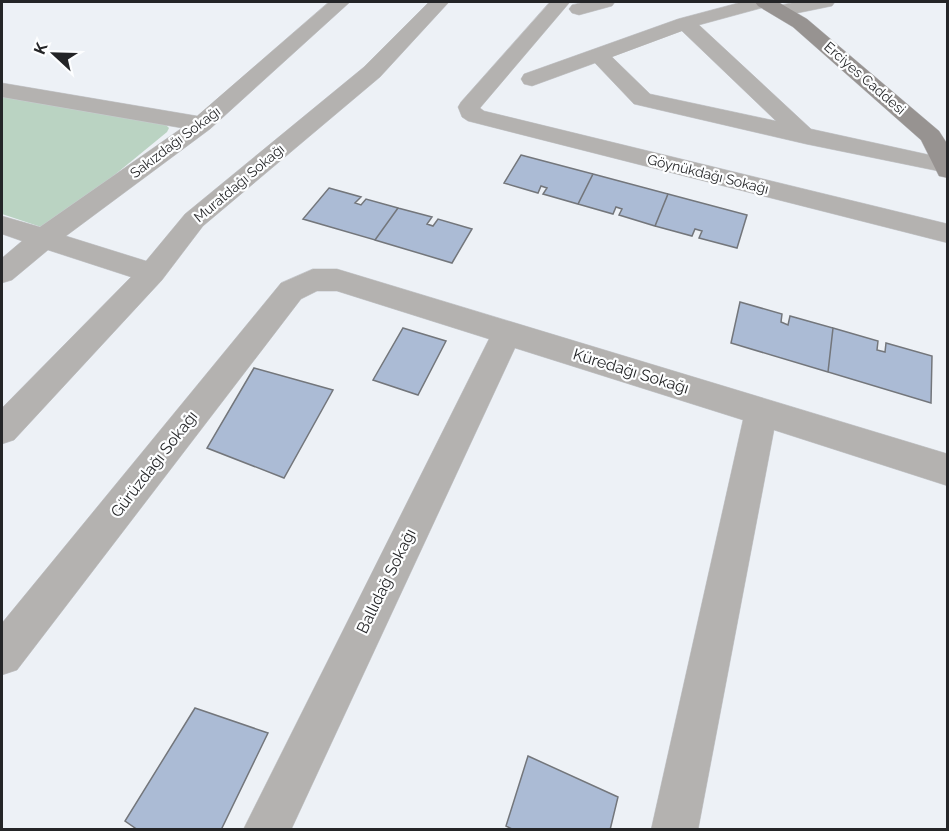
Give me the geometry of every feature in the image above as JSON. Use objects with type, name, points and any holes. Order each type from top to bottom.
[{"type":"street","name":"Sakızdağı Sokağı","points":[[2,273],[44,238],[202,124],[340,2]]},
{"type":"street","name":"Muratdağı Sokağı","points":[[2,430],[152,273],[198,216],[372,72],[440,2]]},
{"type":"street","points":[[569,5],[605,2]]},
{"type":"street","points":[[711,2],[731,10]]},
{"type":"street","points":[[532,79],[685,23],[731,10],[770,4],[825,2]]},
{"type":"street","name":"Erciyes Caddesi","points":[[770,4],[800,23],[931,136],[946,166]]},
{"type":"street","name":"Göynükdağı Sokağı","points":[[569,5],[469,107],[470,112],[948,234]]},
{"type":"street","points":[[685,23],[806,137]]},
{"type":"street","points":[[600,56],[642,99],[806,137],[946,166]]},
{"type":"street","points":[[2,90],[202,124]]},
{"type":"street","points":[[2,225],[152,273]]},
{"type":"street","name":"Küredağı Sokağı","points":[[313,280],[337,280],[948,470]]},
{"type":"street","name":"Gürüzdağı Sokağı","points":[[2,655],[291,291],[313,280]]},
{"type":"street","name":"Ballıdağ Sokağı","points":[[266,830],[507,333]]},
{"type":"street","points":[[674,830],[761,412]]},
{"type":"green space","points":[[2,95],[166,125],[169,128],[56,223],[41,227],[2,214]]},
{"type":"building","points":[[521,155],[593,174],[578,204],[543,194],[547,188],[541,186],[538,193],[504,183]]},
{"type":"building","points":[[593,174],[668,194],[655,226],[619,215],[622,209],[616,207],[613,214],[578,204]]},
{"type":"building","points":[[329,188],[361,197],[355,203],[361,205],[366,199],[398,208],[375,240],[303,219]]},
{"type":"building","points":[[668,194],[747,215],[737,248],[699,238],[702,231],[695,229],[692,236],[655,226]]},
{"type":"building","points":[[398,208],[432,217],[427,224],[433,226],[438,219],[472,229],[452,263],[375,240]]},
{"type":"building","points":[[740,302],[782,314],[781,322],[788,325],[790,316],[833,328],[828,372],[731,343]]},
{"type":"building","points":[[403,328],[446,341],[418,395],[373,380]]},
{"type":"building","points":[[833,328],[878,341],[877,350],[885,352],[886,343],[932,356],[931,403],[828,372]]},
{"type":"building","points":[[254,368],[333,390],[284,478],[207,448]]},
{"type":"building","points":[[195,708],[268,733],[221,830],[138,830],[125,821]]},
{"type":"building","points":[[528,756],[618,797],[610,830],[514,830],[506,826]]}]
